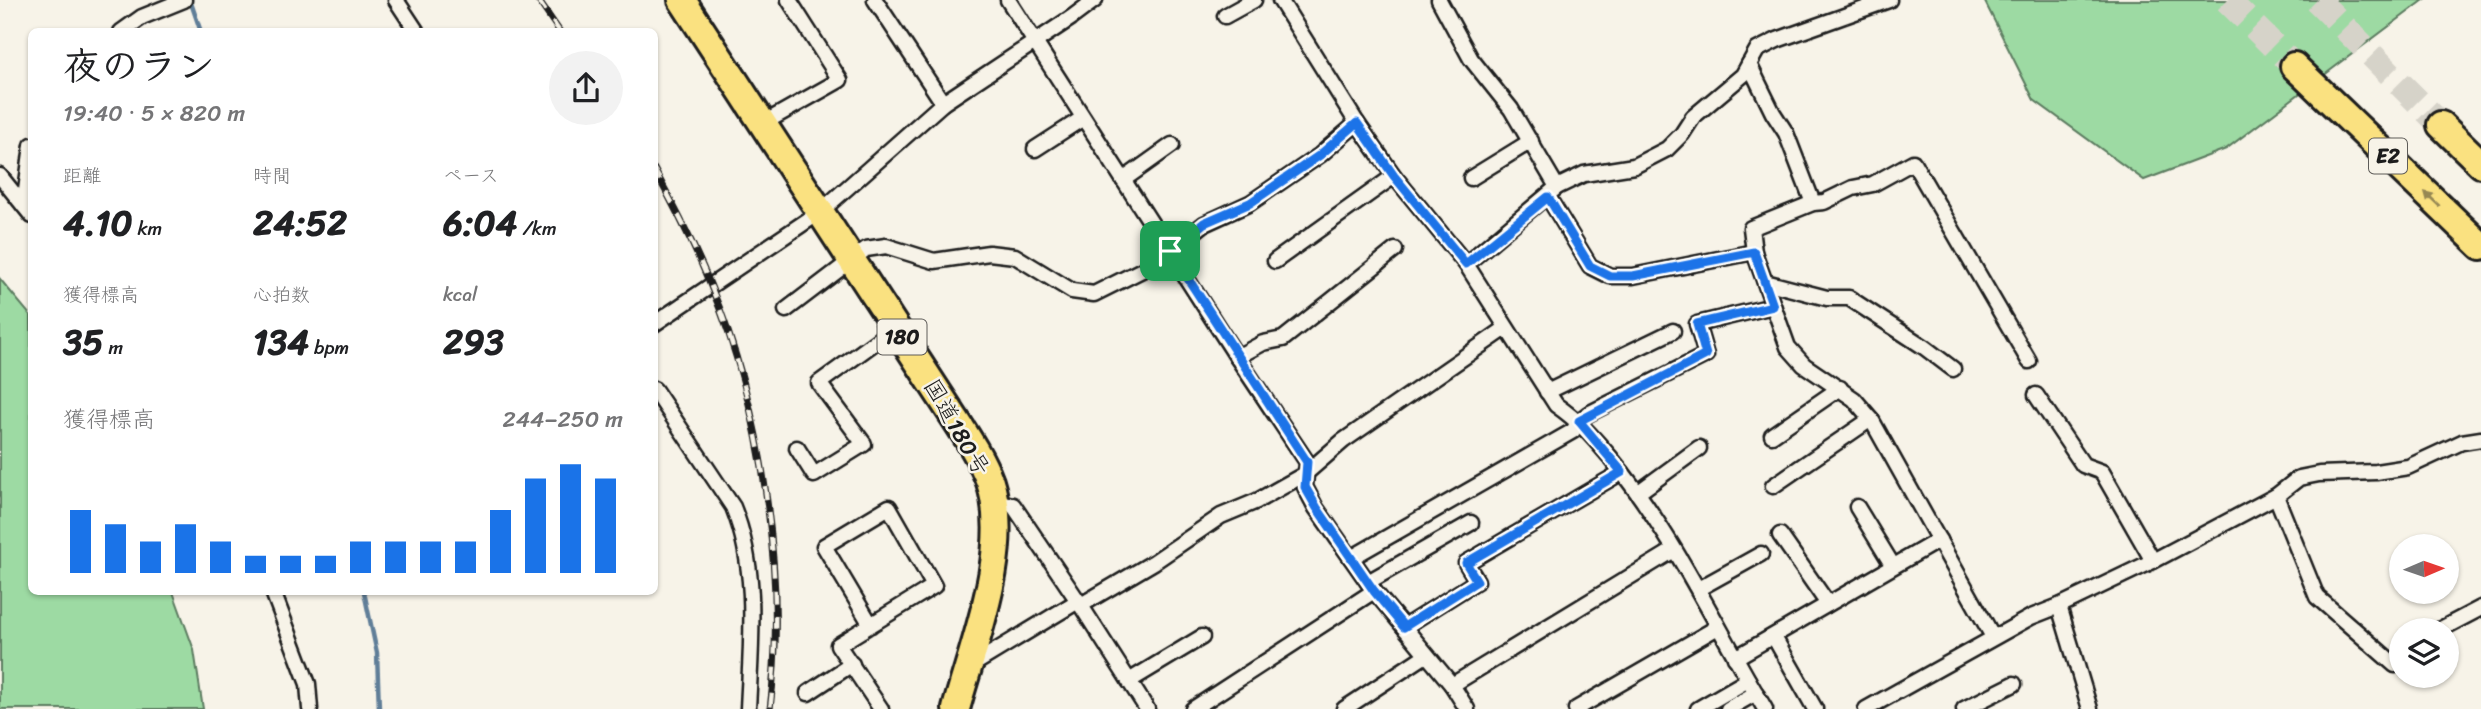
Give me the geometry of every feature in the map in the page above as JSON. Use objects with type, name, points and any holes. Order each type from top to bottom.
[{"type":"highway","name":"国道180号","points":[[682,0],[982,462],[995,501],[998,531],[995,561],[956,709]]},
{"type":"highway","name":"E2","points":[[2294,66],[2481,246]]},
{"type":"highway","points":[[2441,125],[2481,164]]},
{"type":"street","points":[[396,0],[414,28]]},
{"type":"street","points":[[762,124],[840,80],[789,0]]},
{"type":"street","points":[[875,0],[943,103]]},
{"type":"street","points":[[1008,0],[1237,358],[1307,462],[1305,487],[1371,586],[1452,685],[1467,709]]},
{"type":"street","points":[[658,321],[820,212],[943,103],[1071,19],[1095,0]]},
{"type":"street","points":[[1225,16],[1254,0]]},
{"type":"street","points":[[1280,0],[1357,123],[1394,176],[1466,264],[1556,405],[1579,421],[1639,492],[1698,589],[1765,709]]},
{"type":"street","points":[[1439,0],[1471,59],[1501,94],[1531,141],[1552,192],[1590,266],[1610,276],[1633,276],[1754,252]]},
{"type":"street","points":[[1466,264],[1552,192],[1584,174],[1634,166],[1667,149],[1682,134],[1693,117],[1742,75],[1757,50],[1777,40],[1889,0]]},
{"type":"street","points":[[127,28],[142,18],[180,1]]},
{"type":"street","points":[[1749,64],[1786,133],[1812,203]]},
{"type":"street","points":[[1035,149],[1083,118]]},
{"type":"street","points":[[786,310],[866,249],[886,246],[934,261],[989,253],[1015,256],[1072,291],[1094,294],[1171,253],[1204,223],[1250,203],[1320,155],[1357,123]]},
{"type":"street","points":[[1471,178],[1531,141]]},
{"type":"street","points":[[1124,180],[1172,145]]},
{"type":"street","points":[[1993,637],[1871,419],[1854,399],[1804,365],[1788,347],[1754,252],[1751,228],[1812,203],[1824,202],[1853,188],[1873,184],[1913,162],[2029,361]]},
{"type":"street","points":[[0,176],[28,211]]},
{"type":"street","points":[[1275,261],[1394,176]]},
{"type":"street","points":[[1237,358],[1263,343],[1283,339],[1395,250]]},
{"type":"street","points":[[1765,282],[1828,298],[1849,298],[1924,347],[1952,369]]},
{"type":"street","points":[[1351,558],[1573,431],[1579,421],[1706,355],[1697,324],[1773,306]]},
{"type":"street","points":[[797,448],[814,475],[864,444],[819,383],[896,327]]},
{"type":"street","points":[[967,668],[1154,562],[1221,516],[1256,501],[1305,474],[1343,441],[1506,328]]},
{"type":"street","points":[[1547,392],[1673,331]]},
{"type":"street","points":[[1772,435],[1840,388]]},
{"type":"street","points":[[658,395],[733,507],[741,528],[751,580],[748,709]]},
{"type":"street","points":[[2036,395],[2082,465],[2102,472],[2153,561]]},
{"type":"street","points":[[1773,486],[1871,419]]},
{"type":"street","points":[[1866,709],[1890,703],[1993,637],[2153,561],[2276,496],[2299,478],[2408,467],[2462,442],[2481,439]]},
{"type":"street","points":[[1639,492],[1699,448]]},
{"type":"street","points":[[1404,627],[1477,581],[1466,563],[1622,472]]},
{"type":"street","points":[[2276,496],[2317,597],[2389,660]]},
{"type":"street","points":[[995,501],[1013,505],[1080,603],[1147,709]]},
{"type":"street","points":[[1857,507],[1893,566]]},
{"type":"street","points":[[871,625],[824,546],[889,508],[934,586],[871,625],[838,645],[880,709]]},
{"type":"street","points":[[1193,709],[1371,586],[1472,523]]},
{"type":"street","points":[[1780,535],[1828,604]]},
{"type":"street","points":[[1735,658],[1939,540]]},
{"type":"street","points":[[1452,685],[1674,550]]},
{"type":"street","points":[[1698,589],[1761,554]]},
{"type":"street","points":[[274,595],[308,684],[310,709]]},
{"type":"street","points":[[2059,606],[2090,709]]},
{"type":"street","points":[[2459,620],[2481,608]]},
{"type":"street","points":[[1576,709],[1718,627]]},
{"type":"street","points":[[1129,681],[1202,637]]},
{"type":"street","points":[[1774,637],[1815,709]]},
{"type":"street","points":[[1344,709],[1426,654]]},
{"type":"street","points":[[808,694],[852,664]]},
{"type":"street","points":[[1964,709],[2014,684]]},
{"type":"street","points":[[1698,709],[1752,687]]},
{"type":"street","points":[[1728,709],[1752,687]]},
{"type":"green space","points":[[1984,0],[2424,0],[2226,149],[2144,180],[2034,100]]},
{"type":"green space","points":[[0,279],[28,312],[28,595],[174,595],[194,650],[203,709],[0,709]]},
{"type":"waterway","points":[[190,0],[200,28]]},
{"type":"waterway","points":[[365,595],[377,653],[379,709]]},
{"type":"tunnel","points":[[2227,0],[2294,66]]},
{"type":"tunnel","points":[[2317,0],[2441,125]]},
{"type":"railway","points":[[538,0],[557,28]]},
{"type":"railway","points":[[658,177],[684,226],[728,332],[744,384],[756,438],[766,493],[775,604],[770,709]]},
{"type":"route","points":[[1357,123],[1394,176],[1466,264],[1548,197],[1590,266],[1599,272],[1610,276],[1633,276],[1754,252],[1773,306],[1697,324],[1706,355],[1579,421],[1622,472],[1466,563],[1477,581],[1404,627],[1374,591],[1317,508],[1305,487],[1307,462],[1170,251],[1204,223],[1250,203],[1320,155],[1357,123]]}]
